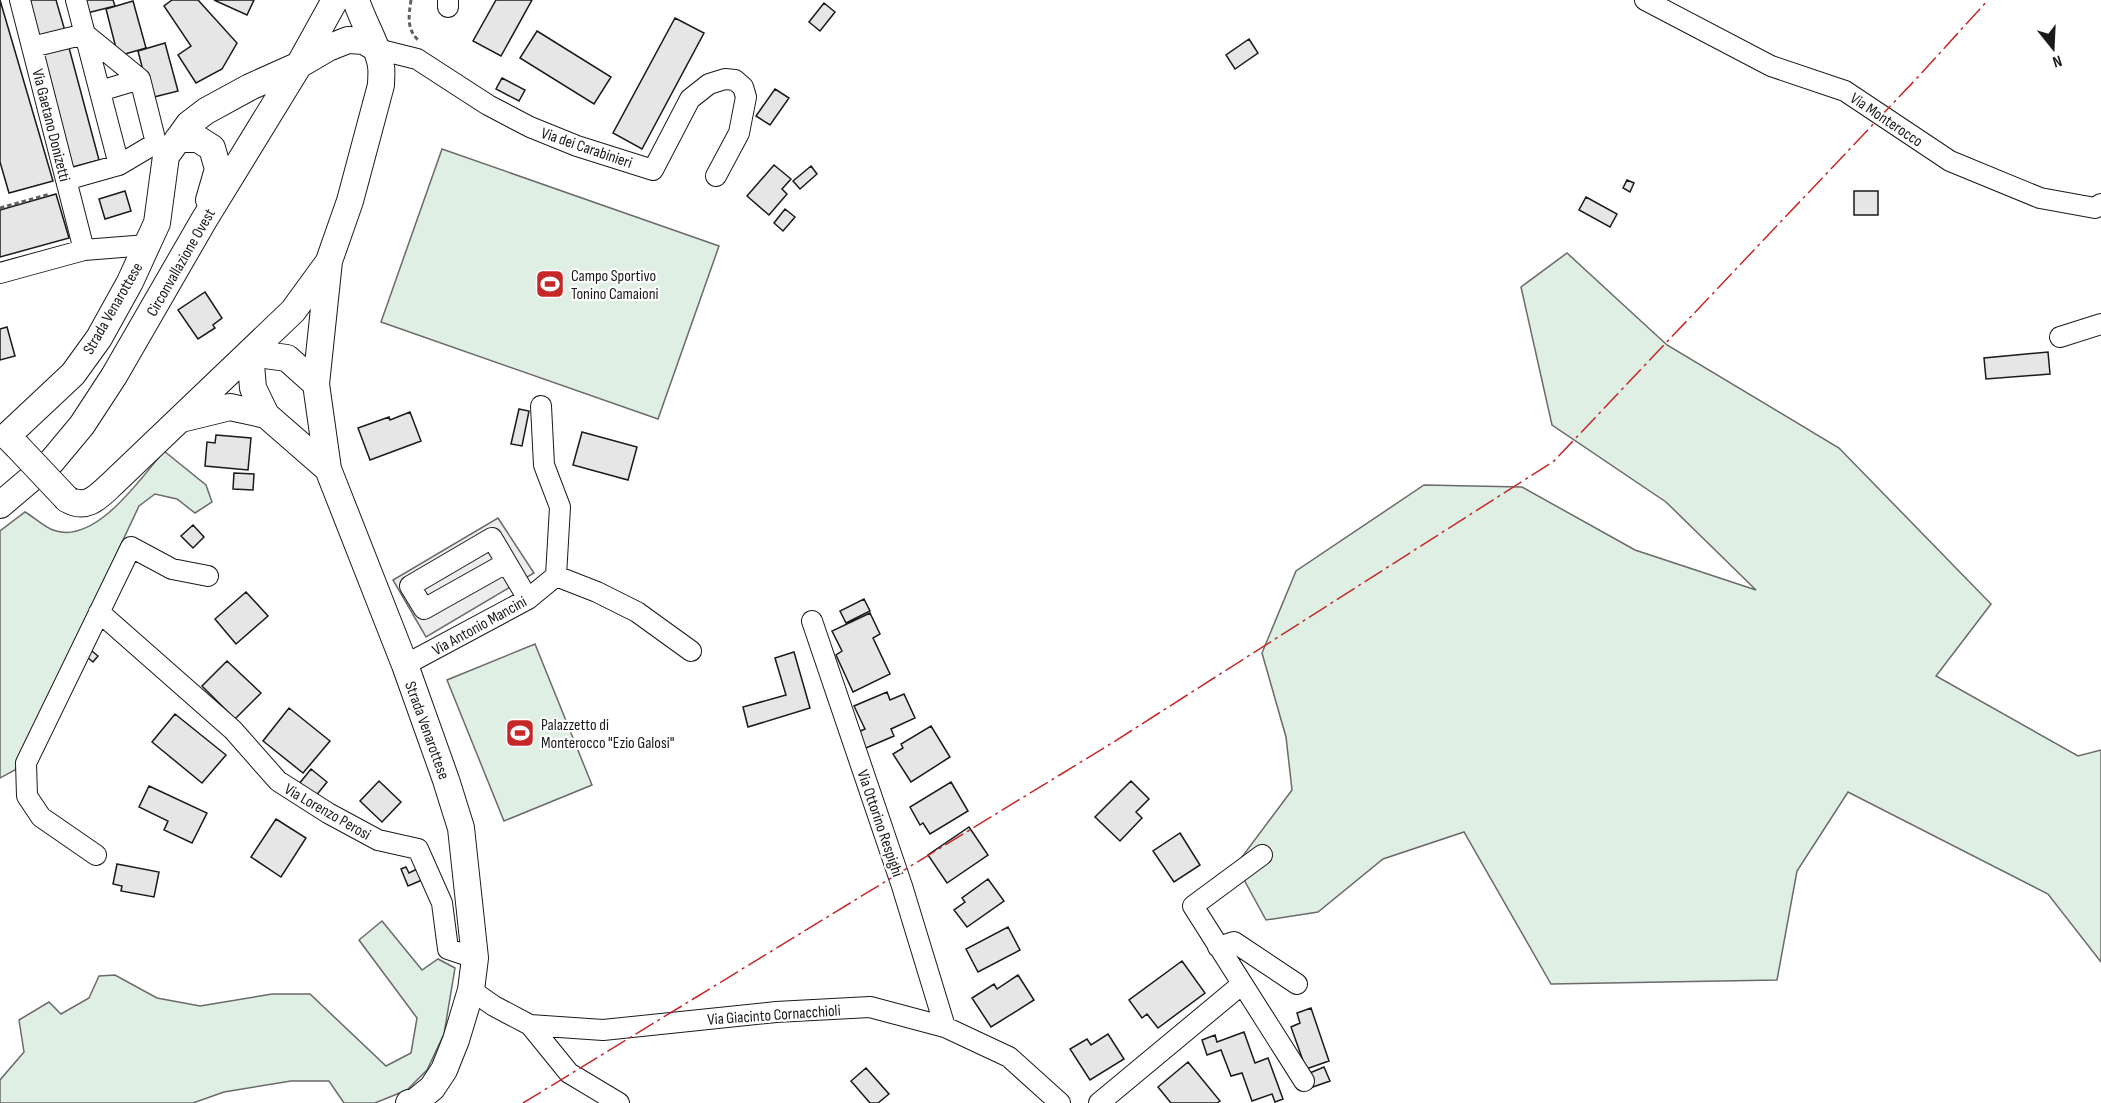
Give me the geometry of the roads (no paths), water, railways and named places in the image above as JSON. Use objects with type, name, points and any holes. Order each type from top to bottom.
[{"type":"main road","name":"Circonvallazione Ovest","points":[[0,506],[52,461],[82,425],[114,376],[204,220],[299,65],[335,0]]},
{"type":"main road","name":"Strada Venarottese","points":[[356,0],[366,28],[377,49],[381,66],[381,85],[350,201],[329,261],[316,384],[328,469],[405,665],[446,780],[460,828],[475,958],[456,1040],[444,1070],[432,1088],[409,1103]]},
{"type":"main road","name":"Strada Venarottese","points":[[329,261],[293,311],[94,500],[76,504],[67,499],[8,441],[73,374],[99,338],[157,223],[166,156],[189,124],[206,111],[250,87],[348,40],[364,41],[377,49]]},
{"type":"main road","points":[[178,139],[198,139],[212,148],[218,169],[204,220]]},
{"type":"main road","name":"Strada Venarottese","points":[[250,353],[253,388],[266,415],[328,469]]},
{"type":"main road","points":[[250,353],[287,358],[316,384]]},
{"type":"main road","name":"Strada Venarottese","points":[[180,419],[230,407],[266,415]]},
{"type":"street","name":"Via Gaetano Donizetti","points":[[20,0],[32,47],[59,187],[84,250]]},
{"type":"street","points":[[76,0],[119,165]]},
{"type":"street","name":"Via Monterocco","points":[[1645,0],[1771,66],[1845,91],[1950,161],[2040,198],[2095,208],[2101,204]]},
{"type":"street","points":[[32,47],[85,34]]},
{"type":"street","points":[[59,187],[119,165],[156,143],[140,79],[85,34]]},
{"type":"street","name":"Via dei Carabinieri","points":[[377,49],[417,59],[488,105],[530,127],[577,146],[653,170],[690,99],[709,84],[726,79],[735,80],[743,87],[746,97],[739,133],[716,176]]},
{"type":"street","points":[[100,91],[140,79]]},
{"type":"street","points":[[0,273],[84,250],[147,245]]},
{"type":"street","points":[[2060,337],[2101,324]]},
{"type":"street","points":[[541,406],[544,465],[560,507],[556,576],[597,592],[637,612],[691,651]]},
{"type":"street","points":[[96,855],[41,817],[27,796],[26,763],[131,547],[172,569],[208,576]]},
{"type":"street","points":[[506,563],[528,599]]},
{"type":"street","name":"Via Antonio Mancini","points":[[405,665],[528,599],[556,576]]},
{"type":"street","name":"Via Lorenzo Perosi","points":[[99,612],[233,730],[278,781],[328,813],[378,840],[418,849],[442,903],[448,949],[475,958]]},
{"type":"street","name":"Via Ottorino Respighi","points":[[812,621],[902,886],[945,1027]]},
{"type":"street","points":[[1263,855],[1193,906],[1304,1082]]},
{"type":"street","points":[[1218,947],[1234,942],[1297,984]]},
{"type":"street","points":[[1099,1103],[1241,985]]},
{"type":"street","name":"Via Giacinto Cornacchioli","points":[[468,996],[494,1006],[530,1025],[603,1030],[744,1015],[870,1007],[945,1027],[1009,1057],[1060,1103]]},
{"type":"street","points":[[530,1025],[568,1072],[618,1103]]},
{"type":"place","name":"Campo Sportivo Tonino Camaioni","points":[[550,284]]},
{"type":"place","name":"Palazzetto di Monterocco \"Ezio Galosi\"","points":[[520,733]]}]
